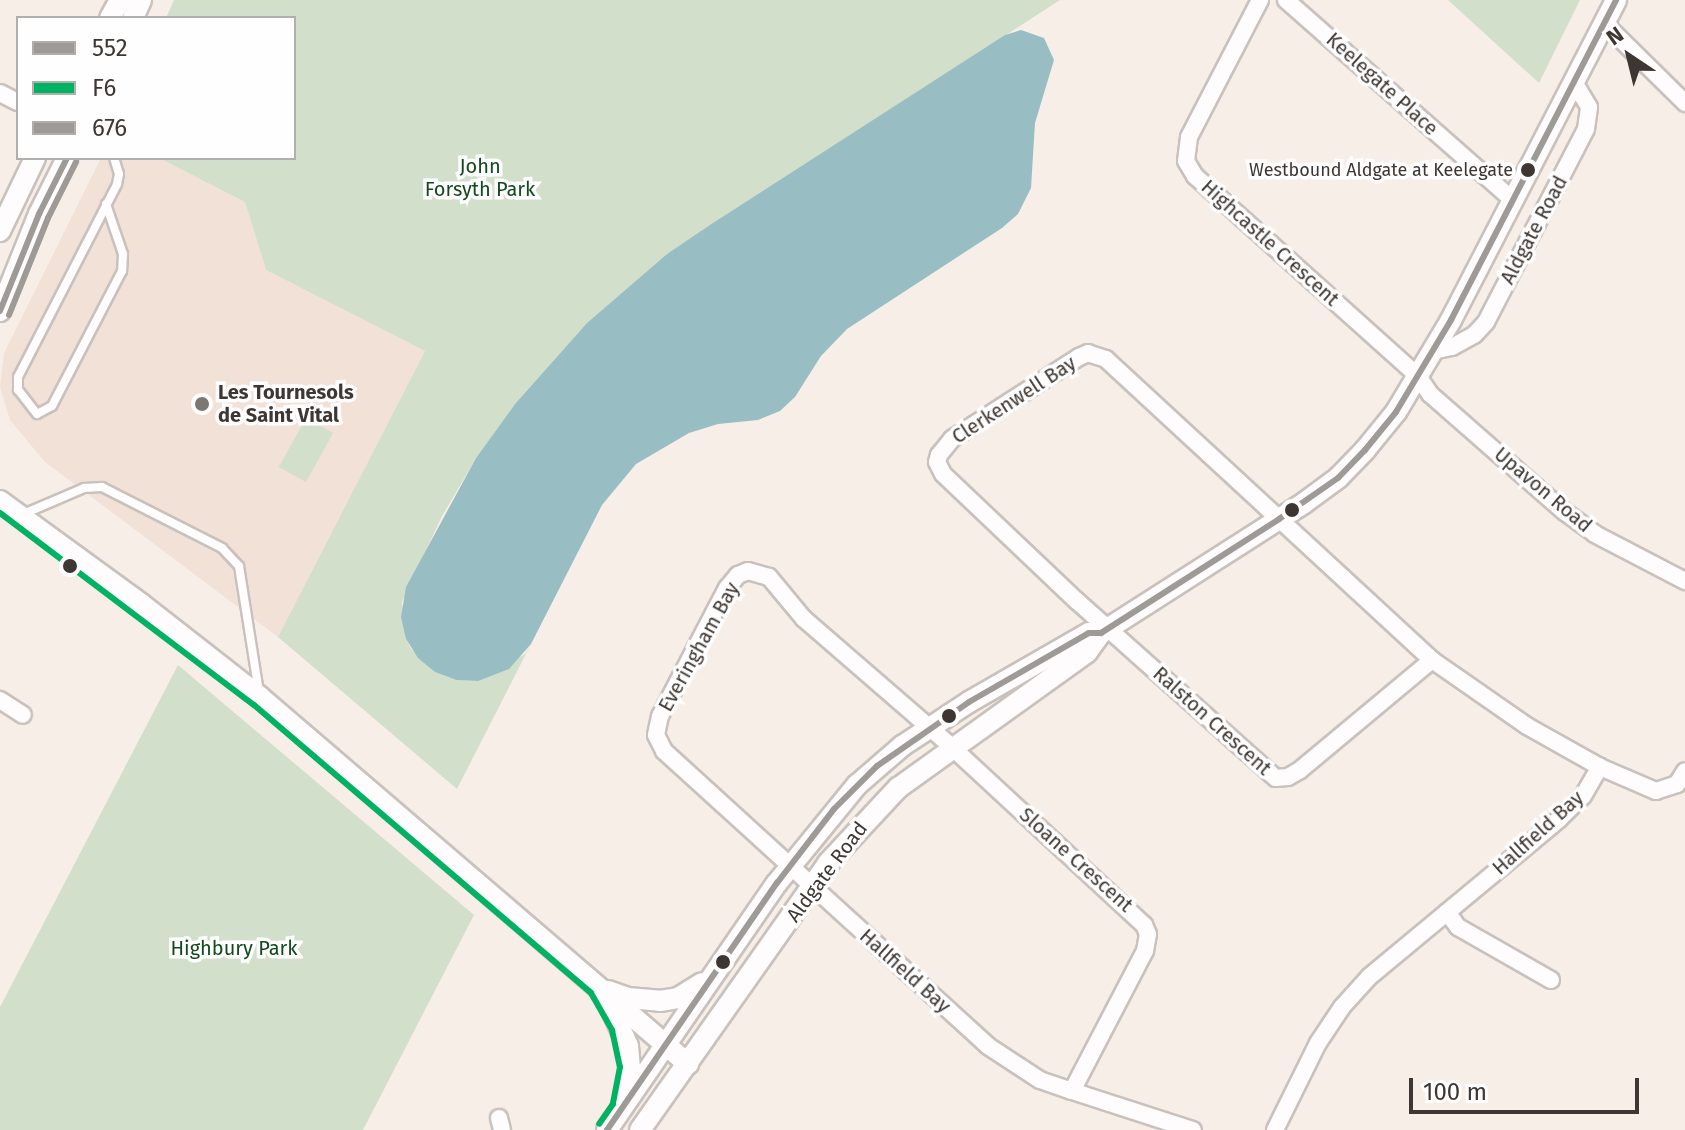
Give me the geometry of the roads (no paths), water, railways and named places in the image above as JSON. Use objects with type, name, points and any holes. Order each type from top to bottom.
[{"type":"street","name":"Highcastle Crescent","points":[[1260,0],[1189,137],[1186,161],[1195,176],[1418,376]]},
{"type":"street","name":"Keelegate Place","points":[[1286,0],[1513,200]]},
{"type":"street","name":"Aldgate Road","points":[[640,1130],[688,1064],[857,785],[1087,652],[1104,631],[1279,519],[1338,478],[1365,450],[1396,412],[1433,351],[1616,0]]},
{"type":"street","points":[[1604,23],[1685,103]]},
{"type":"street","name":"Aldgate Road","points":[[1433,351],[1452,347],[1475,334],[1493,308],[1586,129],[1589,107],[1574,82]]},
{"type":"street","points":[[0,231],[34,160]]},
{"type":"street","points":[[0,311],[39,214],[66,160]]},
{"type":"street","name":"Clerkenwell Bay","points":[[1104,631],[943,474],[937,462],[942,448],[952,439],[1079,357],[1088,353],[1098,355],[1279,519]]},
{"type":"street","name":"Upavon Road","points":[[1418,376],[1430,394],[1565,512],[1595,534],[1685,581]]},
{"type":"street","points":[[6,505],[260,697],[688,1064]]},
{"type":"street","points":[[1279,519],[1432,660],[1516,720],[1600,767],[1656,791],[1677,784],[1685,771]]},
{"type":"street","name":"Everingham Bay","points":[[801,875],[664,751],[656,735],[660,716],[731,581],[748,571],[769,577],[804,619],[941,737]]},
{"type":"street","name":"Aldgate Road","points":[[607,1130],[712,976],[801,875],[920,769],[941,737],[1077,639],[1104,631]]},
{"type":"street","name":"Ralston Crescent","points":[[1104,631],[1276,778],[1288,777],[1300,770],[1432,660]]},
{"type":"street","points":[[0,700],[23,715]]},
{"type":"street","name":"Sloane Crescent","points":[[941,737],[1133,911],[1148,934],[1145,951],[1072,1091]]},
{"type":"street","name":"Hallfield Bay","points":[[1275,1130],[1318,1043],[1342,1007],[1369,977],[1559,819],[1583,796],[1600,767]]},
{"type":"street","name":"Hallfield Bay","points":[[801,875],[988,1046],[1040,1080],[1193,1130]]},
{"type":"street","points":[[1447,912],[1458,927],[1551,980]]},
{"type":"street","points":[[599,987],[628,998],[660,1001],[685,995],[712,976]]},
{"type":"street","points":[[599,987],[621,1026],[628,1046],[629,1082],[622,1108]]},
{"type":"lane","points":[[106,204],[123,254],[122,271],[52,406],[37,414],[18,390],[18,377],[106,204],[119,174],[115,160]]},
{"type":"lane","points":[[6,505],[102,487],[222,548],[239,566],[260,697]]},
{"type":"water","points":[[1021,30],[1044,38],[1054,60],[1035,123],[1031,188],[1018,214],[1002,228],[847,329],[821,356],[795,397],[780,411],[758,420],[718,424],[689,433],[636,464],[602,505],[531,644],[509,669],[478,681],[456,680],[435,672],[418,658],[406,639],[401,617],[406,587],[476,458],[515,404],[587,323],[667,254],[1005,35]]},
{"type":"place","name":"Westbound Aldgate at Keelegate","points":[[1528,170]]},
{"type":"place","name":"Les Tournesols de Saint Vital","points":[[202,404]]},
{"type":"park label","name":"John Forsyth Park","points":[[480,178]]},
{"type":"park label","name":"Highbury Park","points":[[234,948]]}]
